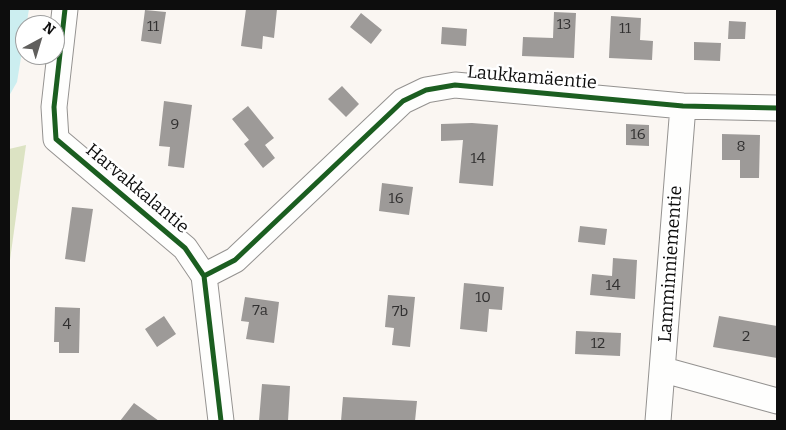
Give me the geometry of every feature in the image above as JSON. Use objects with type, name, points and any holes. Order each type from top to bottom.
[{"type":"street","name":"Harvakkalantie","points":[[65,9],[54,106],[56,139],[185,248],[204,276],[221,421]]},
{"type":"street","name":"Laukkamäentie","points":[[204,276],[235,260],[403,102],[426,90],[455,85],[683,106],[777,108]]},
{"type":"street","name":"Lamminniementie","points":[[658,421],[664,370],[683,106]]},
{"type":"street","points":[[664,370],[777,401]]},
{"type":"green space","points":[[26,145],[9,267],[9,149]]},
{"type":"water","points":[[9,9],[29,9],[28,15],[15,15],[15,65],[20,65],[17,82],[9,96]]},
{"type":"building","points":[[246,9],[277,9],[274,38],[263,36],[262,49],[241,46]]},
{"type":"building","points":[[145,10],[166,12],[161,44],[141,41]]},
{"type":"building","points":[[554,12],[576,13],[574,58],[522,56],[523,37],[553,38]]},
{"type":"building","points":[[361,13],[382,30],[371,44],[350,27]]},
{"type":"building","points":[[611,16],[641,18],[640,40],[653,41],[652,60],[609,58]]},
{"type":"building","points":[[729,21],[746,22],[745,39],[728,39]]},
{"type":"building","points":[[442,27],[467,29],[466,46],[441,44]]},
{"type":"building","points":[[694,42],[721,43],[720,61],[694,60]]},
{"type":"building","points":[[342,86],[359,104],[346,117],[328,99]]},
{"type":"building","points":[[164,101],[192,105],[184,168],[168,166],[170,147],[159,146]]},
{"type":"building","points":[[248,106],[274,138],[265,145],[275,158],[263,168],[244,144],[249,140],[232,119]]},
{"type":"building","points":[[472,123],[498,125],[493,186],[459,183],[463,140],[441,141],[441,124]]},
{"type":"building","points":[[626,124],[649,125],[649,146],[626,145]]},
{"type":"building","points":[[722,134],[760,135],[759,178],[740,178],[740,160],[722,160]]},
{"type":"building","points":[[382,183],[413,187],[409,215],[379,211]]},
{"type":"building","points":[[72,207],[93,209],[85,262],[65,259]]},
{"type":"building","points":[[580,226],[607,229],[605,245],[578,242]]},
{"type":"building","points":[[613,258],[637,260],[635,299],[590,295],[592,274],[612,276]]},
{"type":"building","points":[[464,283],[504,287],[502,310],[489,309],[487,332],[460,329]]},
{"type":"building","points":[[388,295],[415,297],[410,347],[392,345],[394,328],[385,327]]},
{"type":"building","points":[[245,297],[279,302],[274,343],[246,339],[249,322],[241,321]]},
{"type":"building","points":[[55,307],[80,308],[79,353],[59,353],[59,342],[54,342]]},
{"type":"building","points":[[164,316],[176,334],[157,347],[145,329]]},
{"type":"building","points":[[719,316],[777,326],[777,358],[713,347]]},
{"type":"building","points":[[576,331],[621,333],[620,356],[575,354]]},
{"type":"building","points":[[262,384],[290,386],[288,421],[259,421]]},
{"type":"building","points":[[343,397],[417,401],[415,421],[341,421]]},
{"type":"building","points":[[134,403],[159,421],[120,421]]},
{"type":"cycle path","points":[[65,9],[54,107],[56,139],[185,248],[204,276],[221,421]]},
{"type":"cycle path","points":[[204,276],[235,260],[403,101],[426,90],[455,85],[683,106],[777,108]]}]
